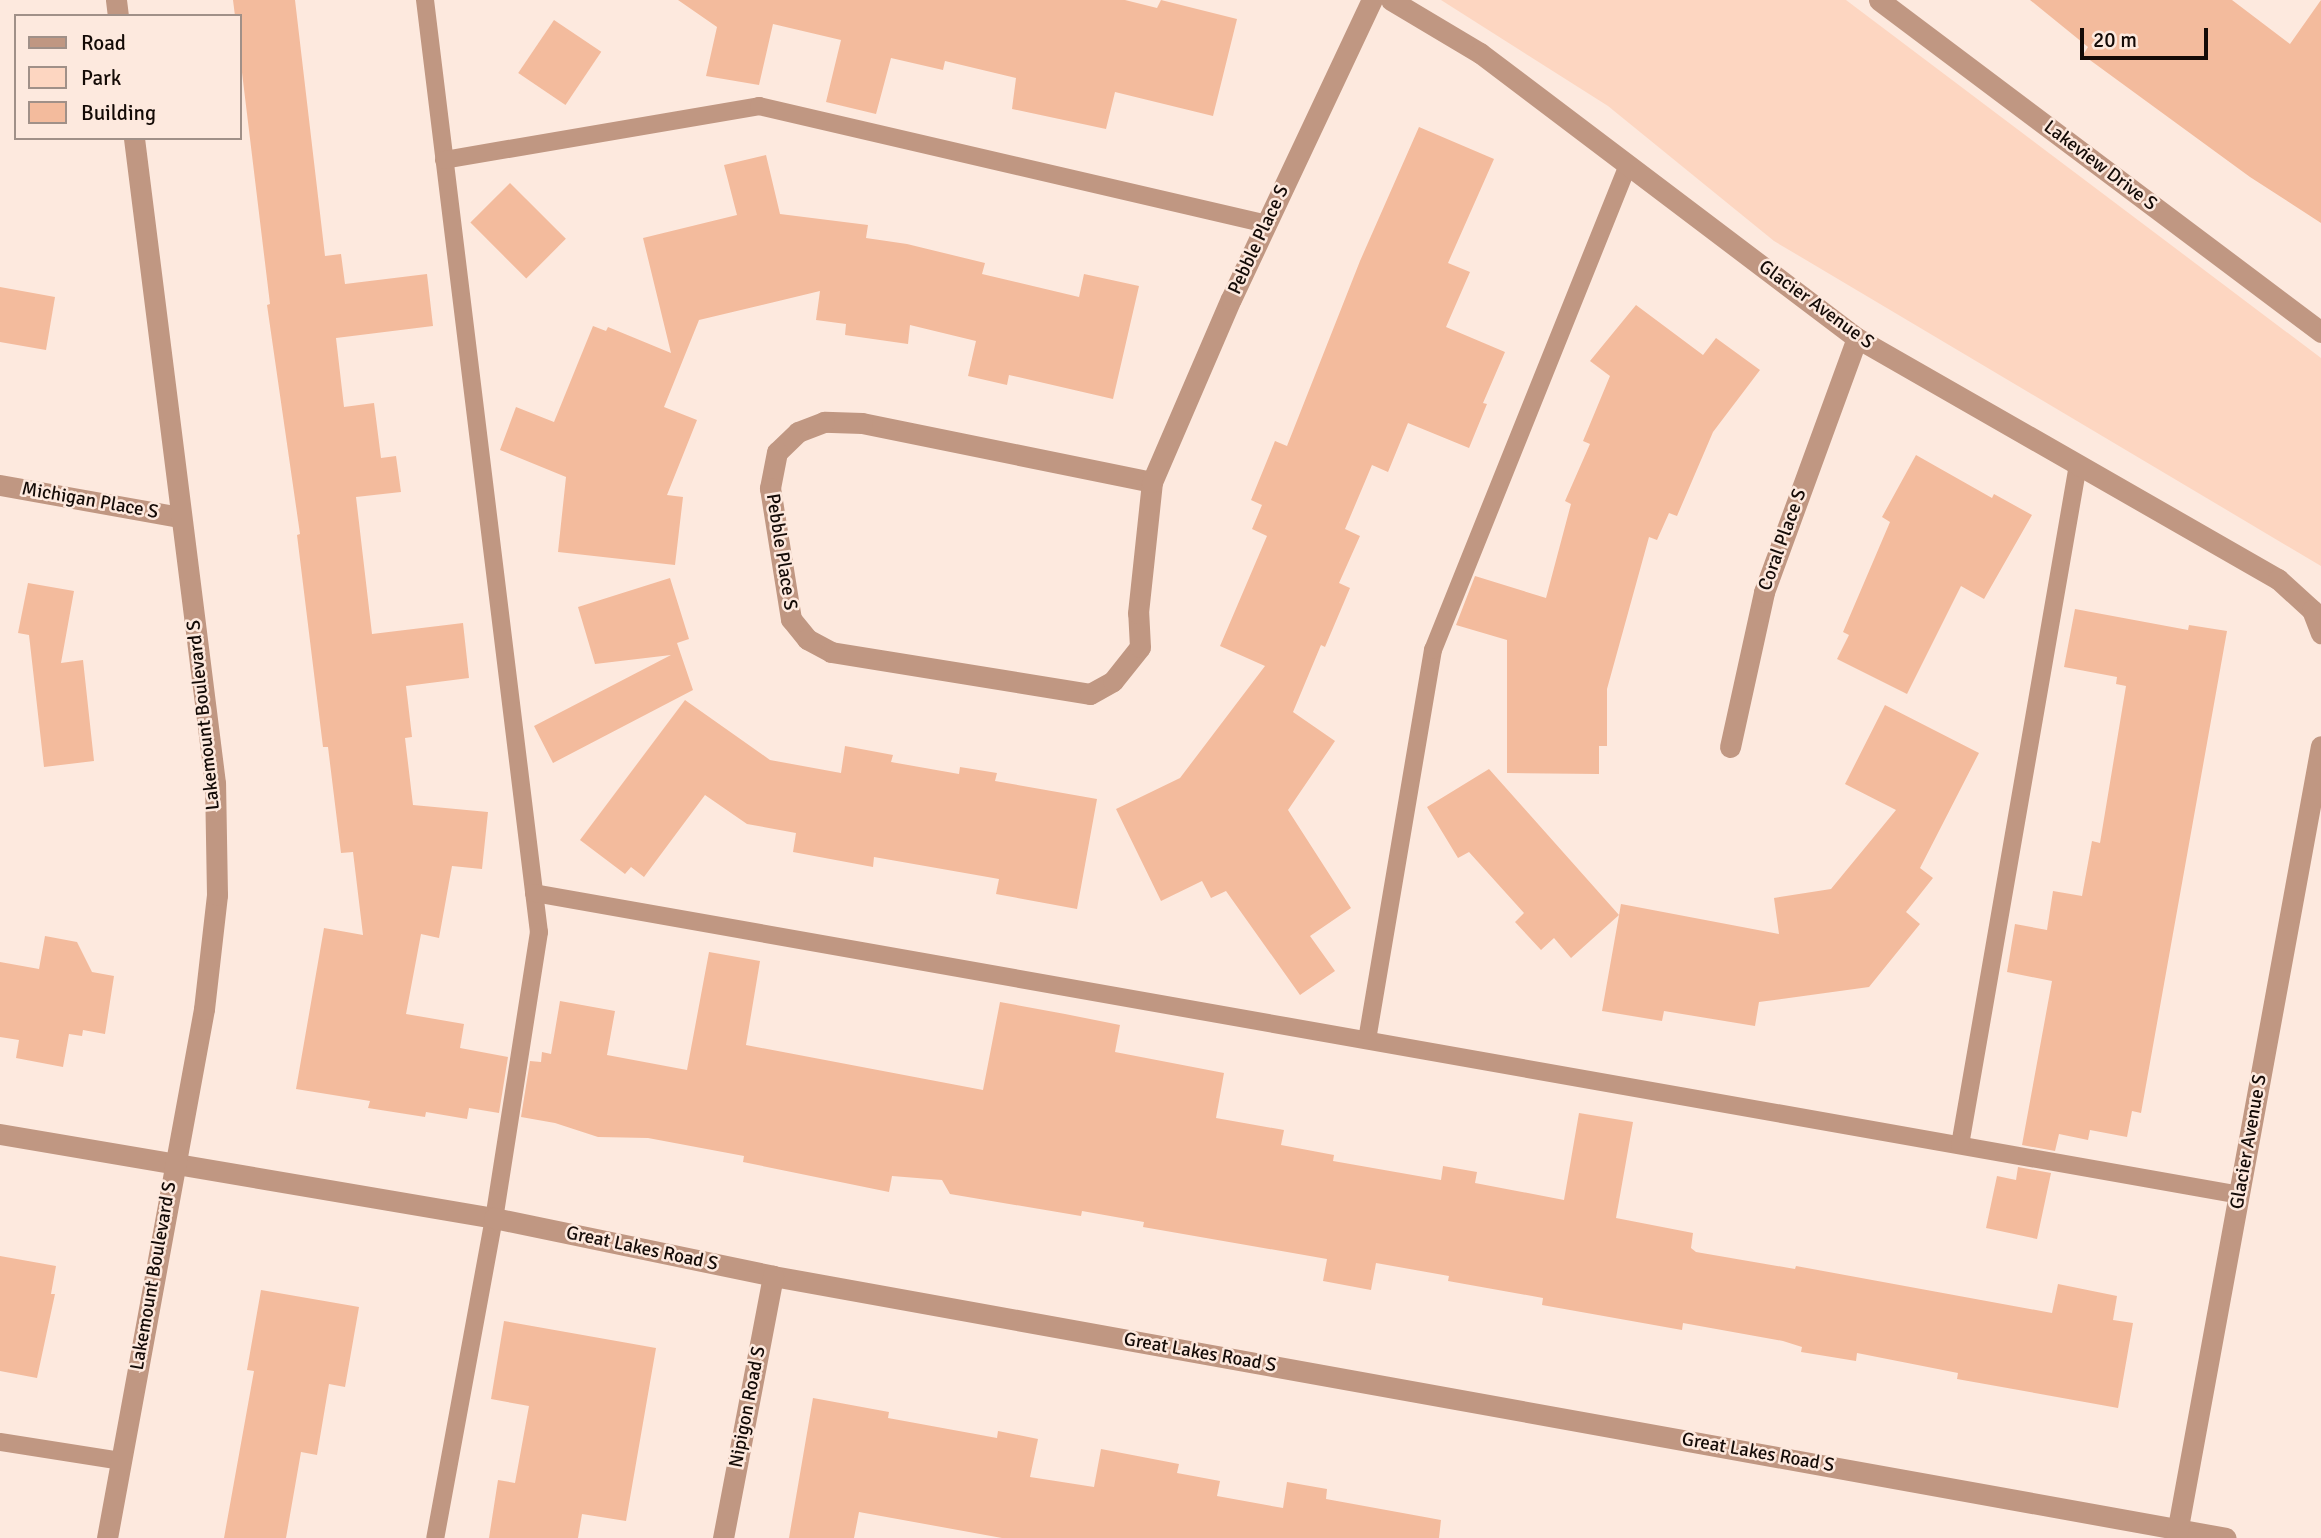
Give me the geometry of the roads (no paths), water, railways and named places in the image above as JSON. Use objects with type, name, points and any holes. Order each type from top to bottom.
[{"type":"street","name":"Pebble Place S","points":[[1152,482],[863,423],[824,422],[798,432],[777,452],[772,476],[771,488],[792,620],[807,639],[831,652],[1090,694],[1113,681],[1140,647],[1138,613],[1152,482],[1267,224],[1372,0]]},
{"type":"street","name":"Glacier Avenue S","points":[[1391,0],[1480,53],[1857,338],[2278,579],[2312,610],[2321,633]]},
{"type":"street","name":"Lakeview Drive S","points":[[1879,0],[2321,332]]},
{"type":"street","name":"Lakemount Boulevard S","points":[[107,1538],[204,1009],[217,895],[215,783],[134,140]]},
{"type":"street","name":"Coral Place S","points":[[1730,747],[1764,592],[1857,338]]},
{"type":"street","name":"Michigan Place S","points":[[0,485],[180,517]]},
{"type":"street","name":"Glacier Avenue S","points":[[2177,1534],[2321,746]]},
{"type":"street","name":"Great Lakes Road S","points":[[0,1134],[494,1218],[773,1276],[2177,1534],[2226,1538]]},
{"type":"street","name":"Nipigon Road S","points":[[723,1538],[773,1276]]},
{"type":"lane","points":[[425,0],[539,932],[494,1218],[435,1538]]},
{"type":"lane","points":[[444,160],[759,106],[1267,224]]},
{"type":"lane","points":[[1367,1040],[1433,650],[1628,165]]},
{"type":"lane","points":[[1960,1145],[2078,465]]},
{"type":"lane","points":[[534,893],[2239,1195]]},
{"type":"lane","points":[[0,1442],[121,1461]]}]
